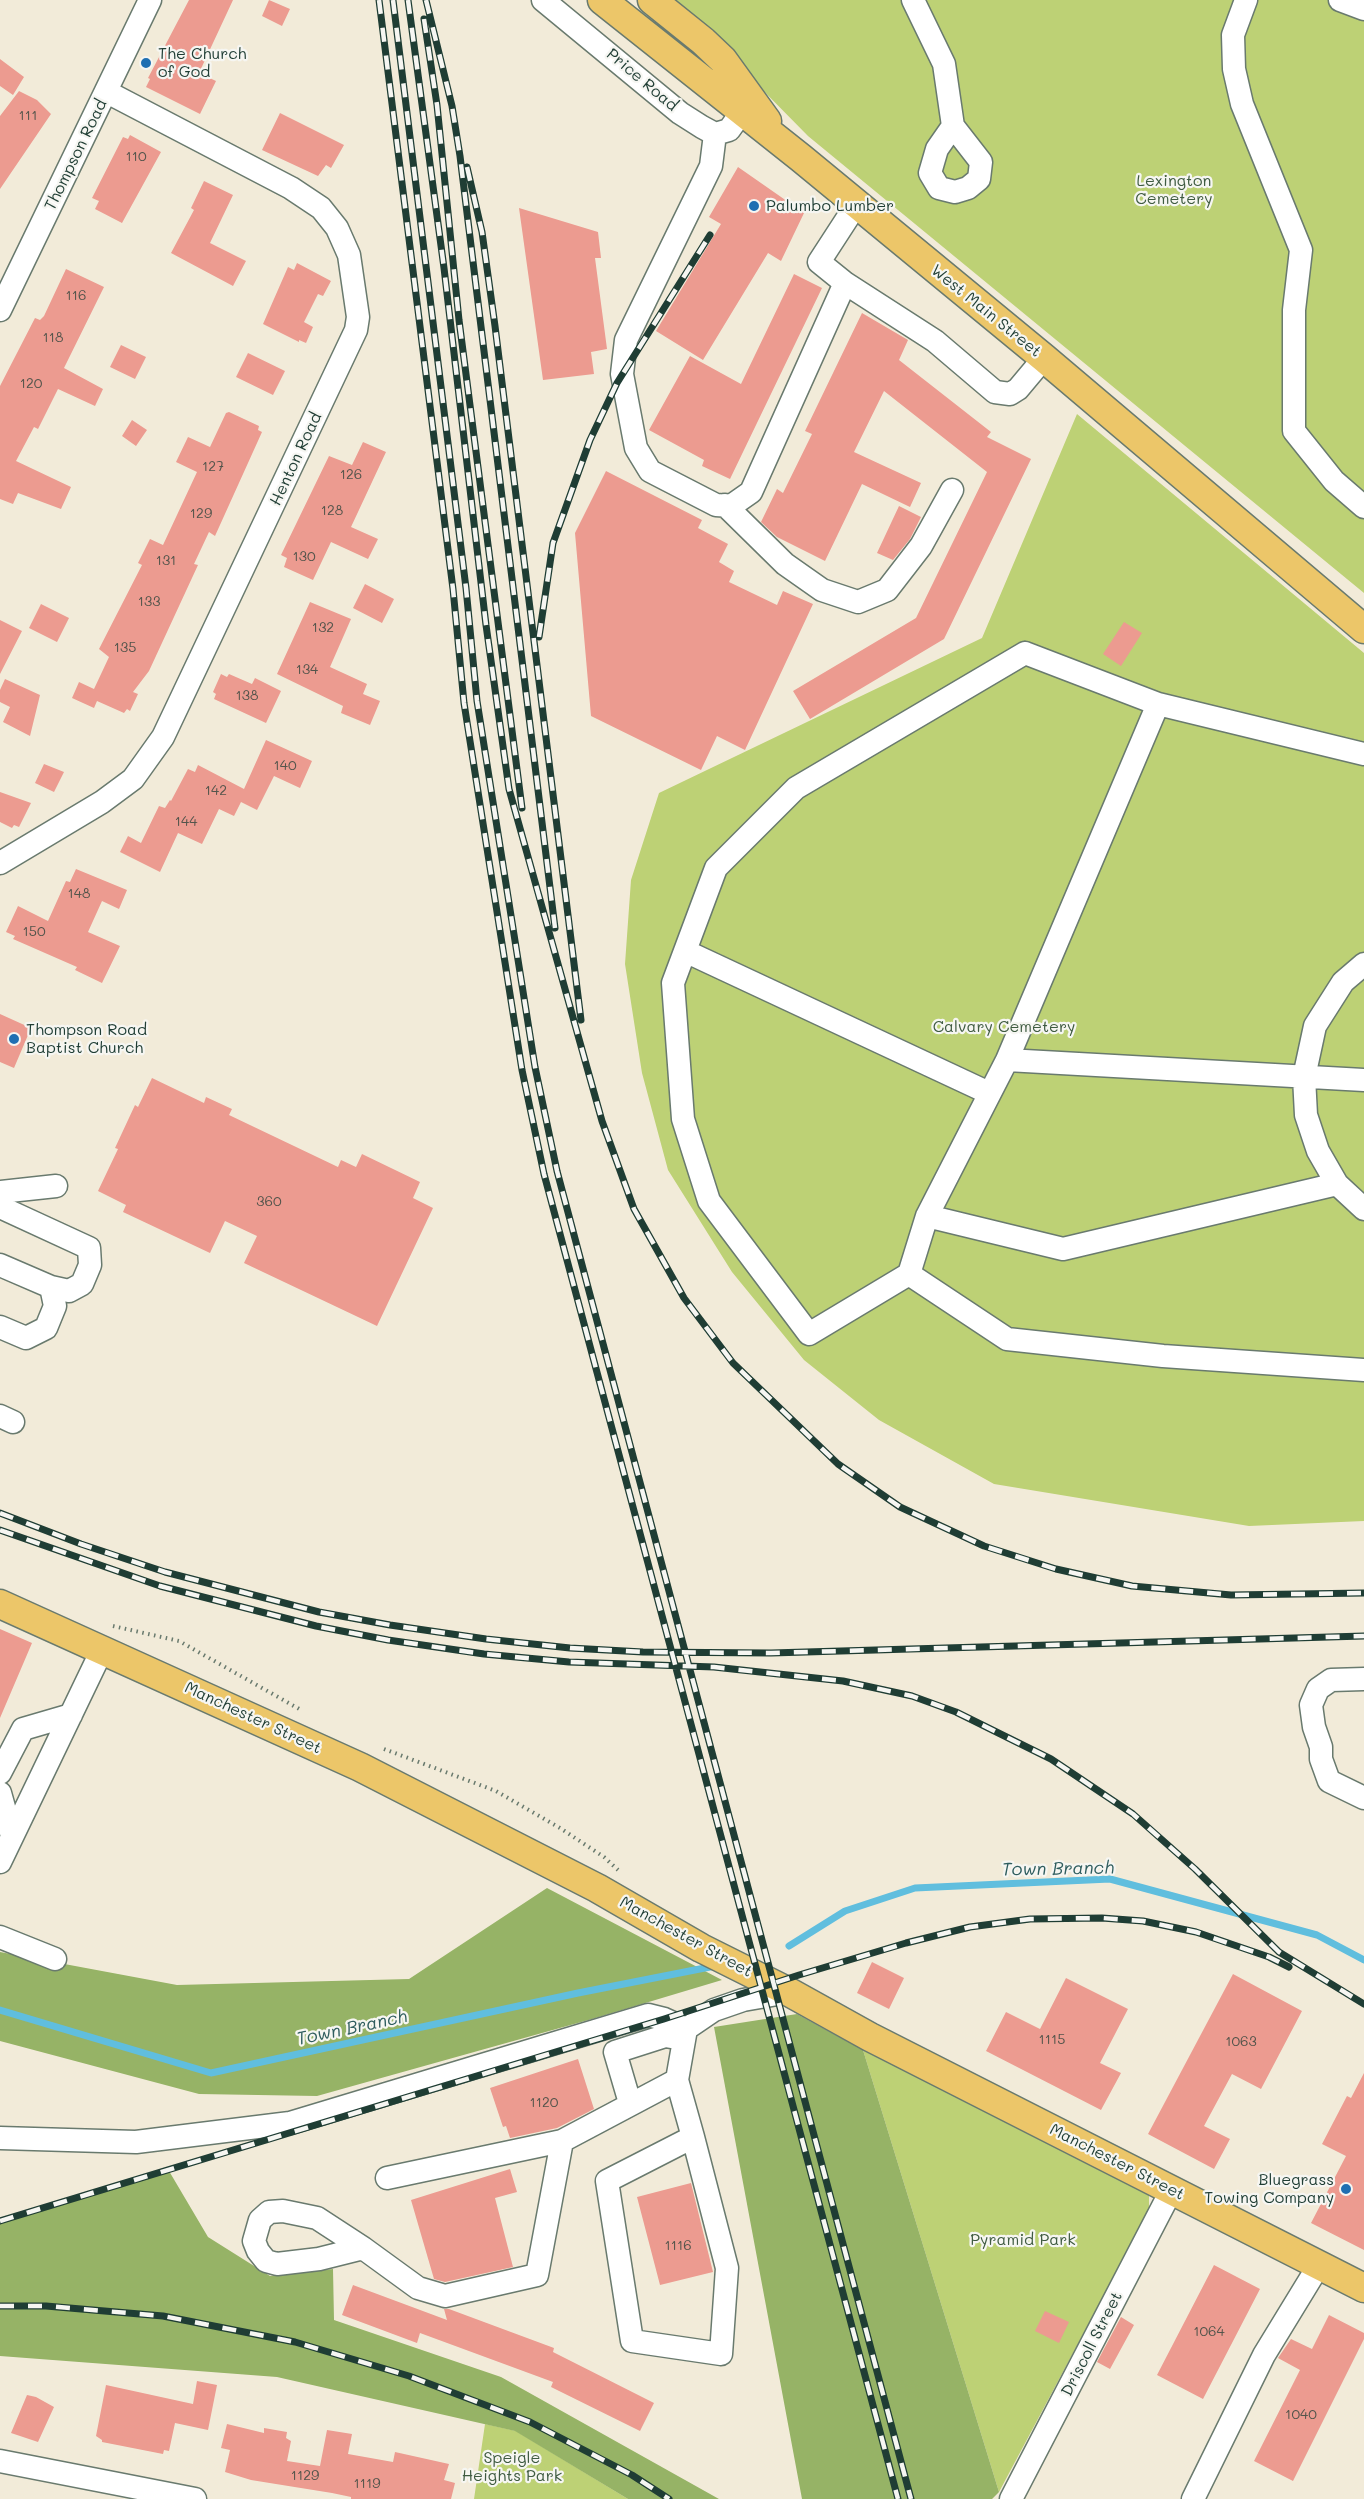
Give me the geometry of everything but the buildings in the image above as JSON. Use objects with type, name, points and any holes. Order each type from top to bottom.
[{"type":"main road","points":[[652,0],[723,60],[773,129],[801,158]]},
{"type":"main road","name":"West Main Street","points":[[612,8],[801,158],[1044,358],[1364,629]]},
{"type":"main road","name":"Manchester Street","points":[[0,1604],[360,1767],[597,1888],[701,1948],[789,1992],[870,2037],[1364,2288]]},
{"type":"street","name":"Thompson Road","points":[[0,310],[150,0]]},
{"type":"street","name":"Price Road","points":[[543,0],[680,112],[716,134]]},
{"type":"street","points":[[913,0],[944,64],[953,126]]},
{"type":"street","points":[[1246,0],[1233,34],[1234,69],[1242,104],[1301,250],[1294,310],[1294,431],[1334,481],[1364,507]]},
{"type":"street","points":[[1340,0],[1364,9]]},
{"type":"street","name":"Henton Road","points":[[0,863],[102,802],[133,779],[163,737],[350,345],[358,317],[349,255],[337,228],[321,208],[291,188],[107,92]]},
{"type":"street","points":[[742,112],[729,130],[716,134],[711,166],[626,340],[622,374],[636,448],[650,471],[716,505],[731,506],[751,492],[840,291]]},
{"type":"street","points":[[856,205],[819,262],[840,291],[935,341],[995,392],[1010,394],[1018,389],[1044,358]]},
{"type":"street","points":[[725,505],[785,564],[822,590],[858,602],[887,590],[921,546],[952,490]]},
{"type":"street","points":[[1158,704],[1007,1060],[927,1216],[909,1275],[809,1334],[709,1201],[683,1119],[672,983],[716,868],[796,788],[1024,653],[1158,704],[1364,754]]},
{"type":"street","points":[[685,951],[989,1093]]},
{"type":"street","points":[[1364,964],[1343,982],[1315,1026],[1304,1077],[1306,1115],[1318,1151],[1337,1184],[1364,1209]]},
{"type":"street","points":[[1007,1060],[1364,1080]]},
{"type":"street","points":[[927,1216],[1063,1249],[1337,1184]]},
{"type":"street","points":[[0,1192],[56,1186]]},
{"type":"street","points":[[0,1207],[88,1248],[90,1265],[82,1284],[69,1291],[51,1287],[0,1265]]},
{"type":"street","points":[[909,1275],[1007,1339],[1163,1356],[1364,1370]]},
{"type":"street","points":[[0,1326],[26,1338],[46,1328],[55,1306],[51,1287]]},
{"type":"street","points":[[0,1862],[102,1650]]},
{"type":"street","points":[[1364,1679],[1330,1680],[1318,1689],[1311,1705],[1314,1727],[1321,1748],[1321,1759],[1329,1781],[1364,1798]]},
{"type":"street","points":[[0,1773],[23,1729],[71,1715]]},
{"type":"street","points":[[0,1793],[12,1836]]},
{"type":"street","points":[[0,1937],[55,1959]]},
{"type":"street","points":[[630,2103],[615,2052],[665,2036],[685,2034],[714,2010],[743,2000],[789,1992]]},
{"type":"street","points":[[0,2138],[136,2142],[290,2123],[648,2015],[664,2019],[685,2034]]},
{"type":"street","points":[[685,2034],[677,2080],[693,2137],[727,2268],[722,2354],[632,2341],[607,2181],[693,2137]]},
{"type":"street","points":[[387,2178],[562,2141],[677,2080]]},
{"type":"street","points":[[363,2248],[418,2288],[445,2296],[537,2275],[562,2141]]},
{"type":"street","name":"Driscoll Street","points":[[1011,2499],[1172,2189]]},
{"type":"street","points":[[1193,2499],[1264,2355],[1319,2265]]},
{"type":"street","points":[[0,2461],[195,2499]]},
{"type":"green space","name":"Lexington Cemetery","points":[[674,0],[1364,0],[1364,593],[808,136]]},
{"type":"green space","name":"Calvary Cemetery","points":[[1077,414],[1364,653],[1364,1521],[1249,1526],[994,1484],[879,1420],[804,1360],[732,1272],[668,1170],[642,1073],[625,964],[631,880],[659,793],[982,638]]},
{"type":"green space","points":[[547,1888],[722,1980],[317,2096],[199,2094],[0,2041],[0,1952],[177,1985],[409,1979]]},
{"type":"green space","points":[[797,2014],[863,2050],[999,2492],[992,2499],[802,2499],[714,2027]]},
{"type":"green space","name":"Pyramid Park","points":[[863,2050],[1149,2194],[1149,2209],[1146,2216],[999,2492]]},
{"type":"green space","points":[[169,2171],[208,2237],[270,2276],[333,2269],[334,2320],[501,2377],[719,2499],[628,2499],[515,2431],[277,2377],[0,2356],[0,2221]]},
{"type":"green space","name":"Speigle Heights Park","points":[[485,2424],[516,2431],[628,2499],[474,2499]]},
{"type":"waterway","name":"Town Branch","points":[[789,1946],[845,1911],[915,1888],[1110,1879],[1317,1935],[1364,1960]]},
{"type":"waterway","name":"Town Branch","points":[[0,2010],[211,2073],[578,1993],[715,1966]]},
{"type":"railway","points":[[379,0],[453,589],[464,703],[522,1070],[544,1174],[898,2499]]},
{"type":"railway","points":[[393,0],[466,588],[477,701],[535,1067],[557,1171],[911,2499]]},
{"type":"railway","points":[[408,0],[444,268],[486,625],[509,789],[602,1121],[634,1209],[684,1298],[733,1363],[838,1464],[900,1507],[984,1546],[1056,1569],[1132,1586],[1231,1595],[1364,1593]]},
{"type":"railway","points":[[426,0],[452,106],[460,156],[555,928]]},
{"type":"railway","points":[[424,19],[437,105],[459,320],[522,808]]},
{"type":"railway","points":[[467,167],[482,232],[495,326],[581,1020]]},
{"type":"railway","points":[[539,637],[553,543],[590,440],[617,383],[710,235]]},
{"type":"railway","points":[[0,1513],[81,1544],[165,1572],[319,1612],[486,1639],[570,1648],[643,1652],[771,1653],[1364,1636]]},
{"type":"railway","points":[[0,1530],[160,1586],[316,1626],[388,1640],[484,1654],[569,1662],[714,1667],[843,1681],[912,1696],[956,1712],[1051,1759],[1133,1814],[1195,1869],[1279,1952],[1364,2004]]},
{"type":"railway","points":[[0,2221],[664,2019],[799,1975],[906,1943],[970,1927],[1030,1919],[1102,1918],[1143,1921],[1196,1932],[1269,1957],[1289,1967]]},
{"type":"railway","points":[[0,2306],[46,2306],[163,2316],[295,2342],[409,2376],[530,2422],[632,2475],[669,2499]]},
{"type":"place","name":"The Church of God","points":[[146,63]]},
{"type":"place","name":"Palumbo Lumber","points":[[754,206]]},
{"type":"place","name":"Thompson Road Baptist Church","points":[[14,1039]]},
{"type":"place","name":"Bluegrass Towing Company","points":[[1346,2189]]}]
